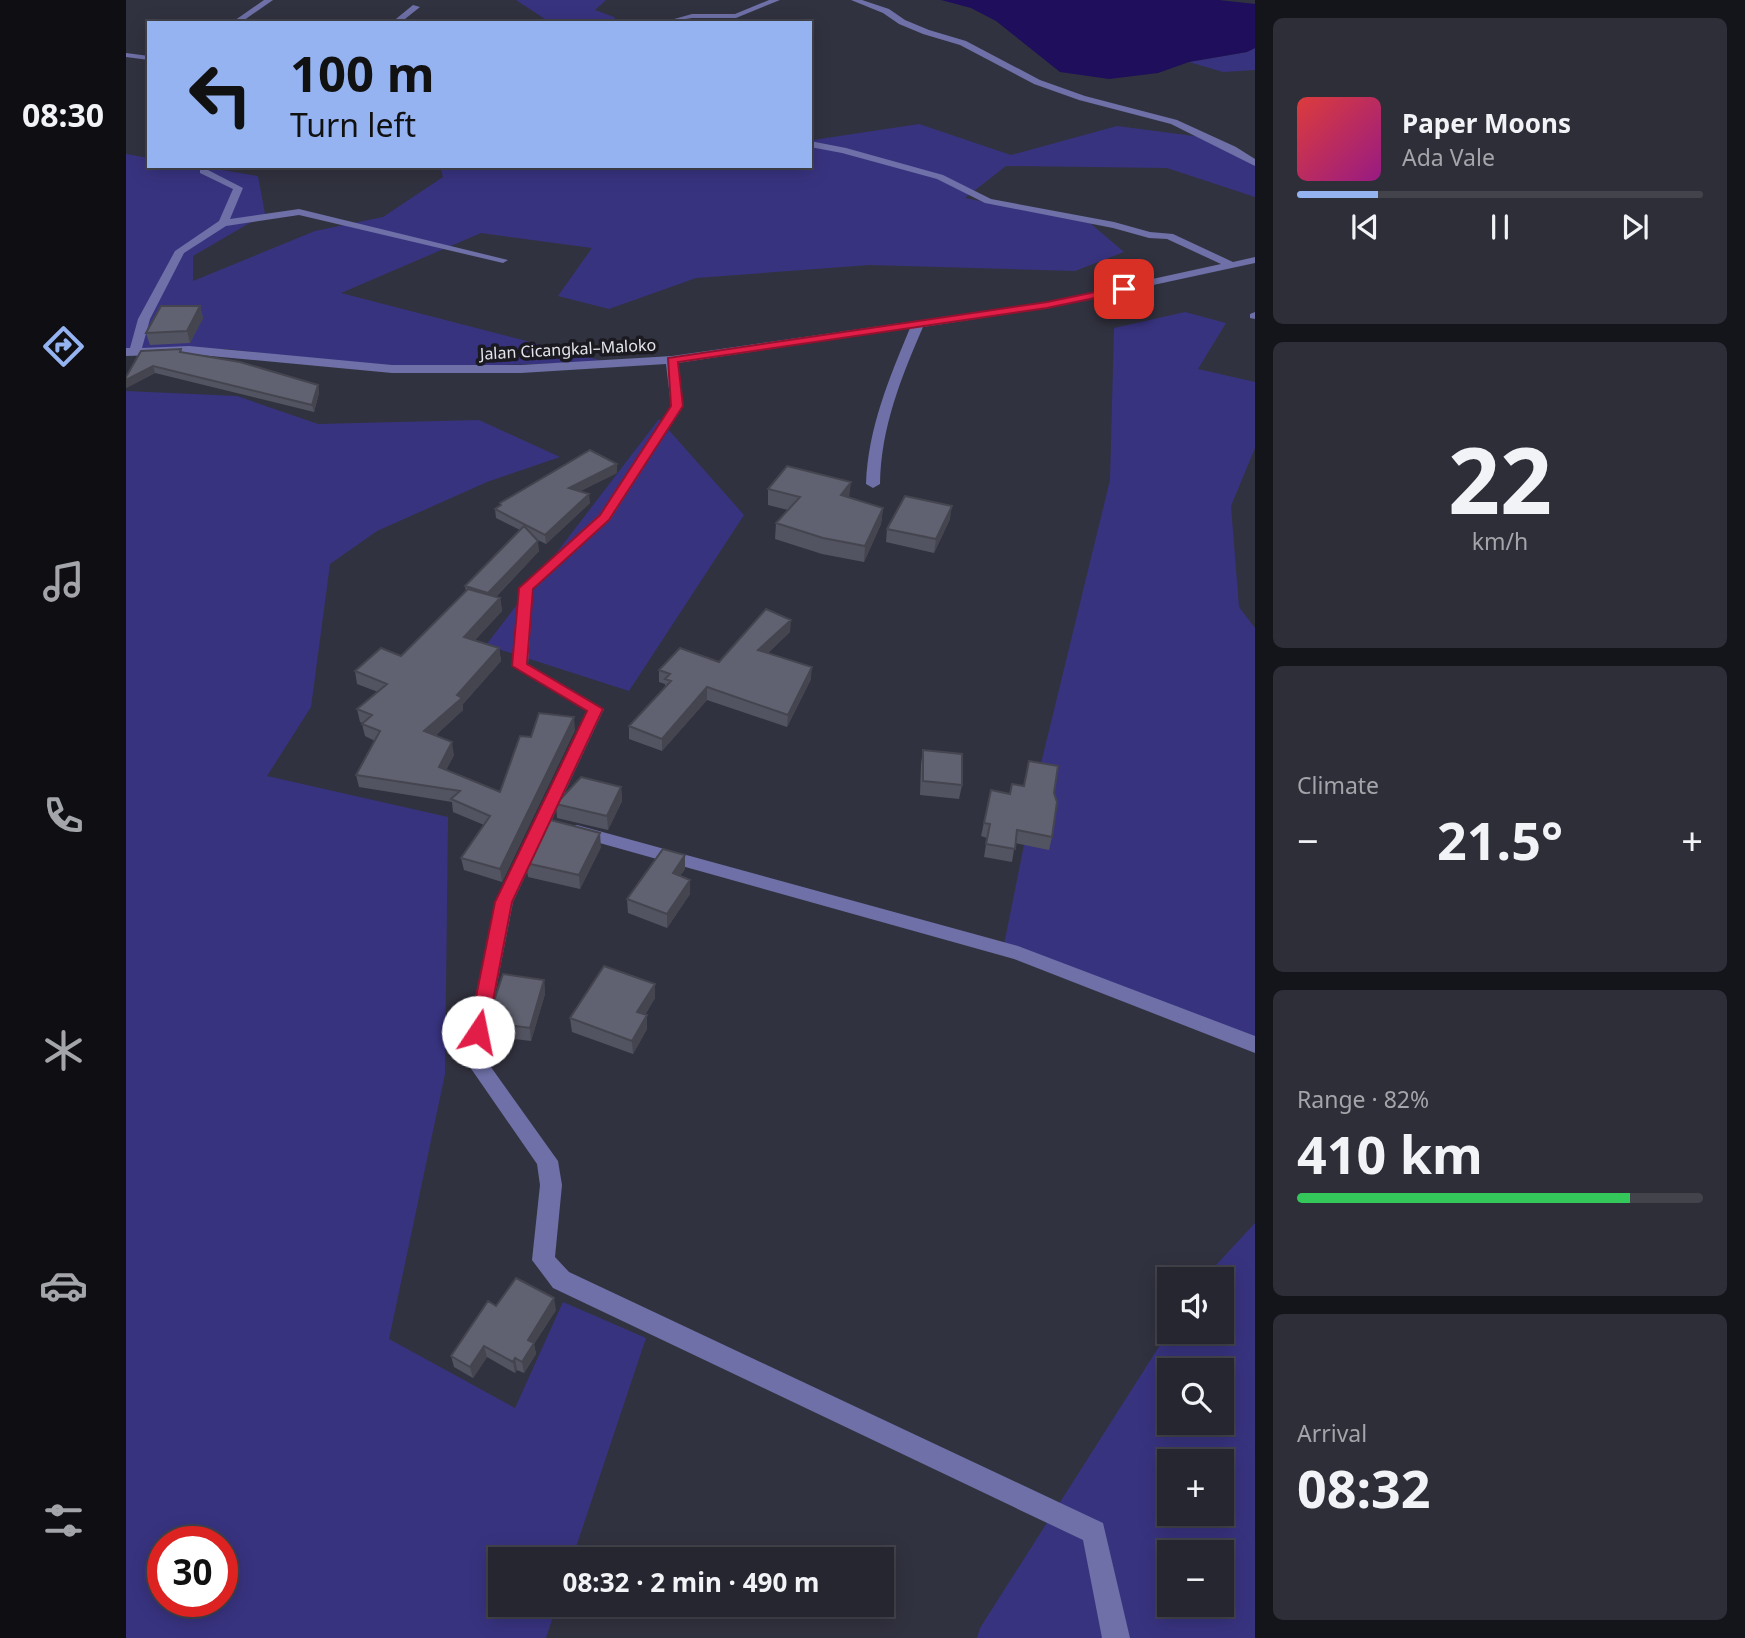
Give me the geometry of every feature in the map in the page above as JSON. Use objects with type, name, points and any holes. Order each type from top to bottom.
[{"type":"street","points":[[238,21],[269,0]]},
{"type":"street","points":[[672,21],[692,16],[736,16],[776,0]]},
{"type":"street","points":[[855,0],[886,11],[902,22],[926,32],[963,43],[1037,82],[1082,98],[1174,122],[1233,149],[1255,163]]},
{"type":"street","points":[[397,21],[416,6]]},
{"type":"street","points":[[126,55],[147,58]]},
{"type":"street","points":[[812,144],[843,149],[940,177],[988,201],[1114,225],[1149,235],[1169,236],[1229,264]]},
{"type":"street","points":[[204,168],[203,171],[238,188],[223,223]]},
{"type":"street","points":[[131,352],[144,319],[180,251],[223,223],[299,212],[503,260]]},
{"type":"street","name":"Jalan Cicangkal–Maloko","points":[[131,352],[231,353],[392,369],[521,369],[672,360],[1047,305],[1255,260]]},
{"type":"street","points":[[873,484],[872,455],[886,404],[918,324]]},
{"type":"street","points":[[672,360],[677,406],[605,517],[526,588],[520,666],[596,709],[504,902],[473,1057],[547,1161],[551,1185],[543,1260],[561,1280],[1094,1532],[1116,1638]]},
{"type":"street","points":[[543,823],[1018,953],[1255,1045]]},
{"type":"shaded area","points":[[516,0],[606,0],[595,10],[614,17],[617,21],[548,21]]},
{"type":"shaded area","points":[[941,0],[1219,0],[1255,4],[1255,48],[1247,52],[1189,62],[1158,73],[1109,79],[1060,72],[996,21],[971,8]]},
{"type":"shaded area","points":[[1255,48],[1255,70],[1223,72],[1189,62],[1247,52]]},
{"type":"shaded area","points":[[919,124],[1011,155],[1117,126],[1209,138],[1255,162],[1255,197],[1167,168],[1006,166],[965,198],[1090,223],[1124,252],[1075,271],[869,265],[696,278],[609,309],[558,296],[592,248],[481,233],[341,293],[607,362],[394,368],[226,349],[126,353],[126,154],[147,158],[147,168],[212,168],[258,176],[265,214],[193,256],[193,281],[315,231],[383,217],[443,177],[441,168],[812,168],[813,140]]},
{"type":"shaded area","points":[[1185,312],[1226,323],[1198,369],[1255,382],[1255,448],[1231,506],[1239,607],[1255,628],[1255,1045],[1003,950],[1037,780],[1110,480],[1114,328]]},
{"type":"shaded area","points":[[126,391],[237,396],[318,424],[479,420],[560,457],[487,482],[377,531],[330,564],[311,707],[267,776],[448,817],[445,1074],[389,1339],[515,1408],[563,1302],[646,1338],[576,1547],[488,1547],[488,1617],[553,1617],[546,1638],[126,1638]]},
{"type":"shaded area","points":[[659,419],[744,515],[629,691],[486,645]]},
{"type":"shaded area","points":[[1255,1223],[1255,1638],[977,1638],[980,1628],[1161,1344],[1234,1344],[1234,1267],[1214,1267]]},
{"type":"building","points":[[161,306],[200,306],[187,331],[146,333]]},
{"type":"building","points":[[181,349],[180,352],[240,362],[318,385],[312,405],[153,366],[126,380],[141,351]]},
{"type":"building","points":[[590,450],[617,464],[569,488],[589,494],[545,535],[495,509],[500,503]]},
{"type":"building","points":[[787,466],[851,482],[841,495],[883,508],[865,546],[823,538],[776,523],[800,497],[768,489]]},
{"type":"building","points":[[905,496],[952,506],[936,539],[887,529]]},
{"type":"building","points":[[524,526],[538,541],[488,593],[465,586]]},
{"type":"building","points":[[468,589],[500,598],[464,637],[499,648],[457,695],[462,698],[424,731],[452,742],[439,767],[500,792],[520,736],[531,737],[539,713],[574,717],[500,869],[461,858],[490,816],[451,799],[460,791],[356,775],[380,731],[362,724],[372,715],[357,709],[387,684],[355,671],[381,648],[401,656]]},
{"type":"building","points":[[766,609],[791,620],[758,650],[812,667],[788,715],[707,687],[662,739],[629,726],[671,681],[665,679],[670,674],[659,670],[680,648],[719,662]]},
{"type":"building","points":[[923,750],[962,754],[962,785],[923,781]]},
{"type":"building","points":[[1029,761],[1058,766],[1052,837],[1017,830],[1015,849],[986,844],[990,824],[984,823],[991,790],[1010,794],[1012,784],[1024,786]]},
{"type":"building","points":[[581,777],[621,787],[607,816],[556,804]]},
{"type":"building","points":[[547,819],[600,833],[579,875],[526,863]]},
{"type":"building","points":[[663,849],[685,855],[673,873],[690,880],[667,914],[627,899]]},
{"type":"building","points":[[604,966],[655,984],[637,1012],[647,1015],[632,1041],[570,1018]]},
{"type":"building","points":[[503,974],[544,980],[530,1028],[487,1022]]},
{"type":"building","points":[[516,1278],[554,1298],[528,1340],[534,1343],[522,1362],[515,1358],[513,1362],[484,1346],[470,1367],[451,1356],[488,1301],[496,1306]]},
{"type":"route","points":[[478,1032],[504,902],[596,709],[520,666],[526,588],[605,517],[677,406],[672,360],[1047,305],[1124,289]]}]
